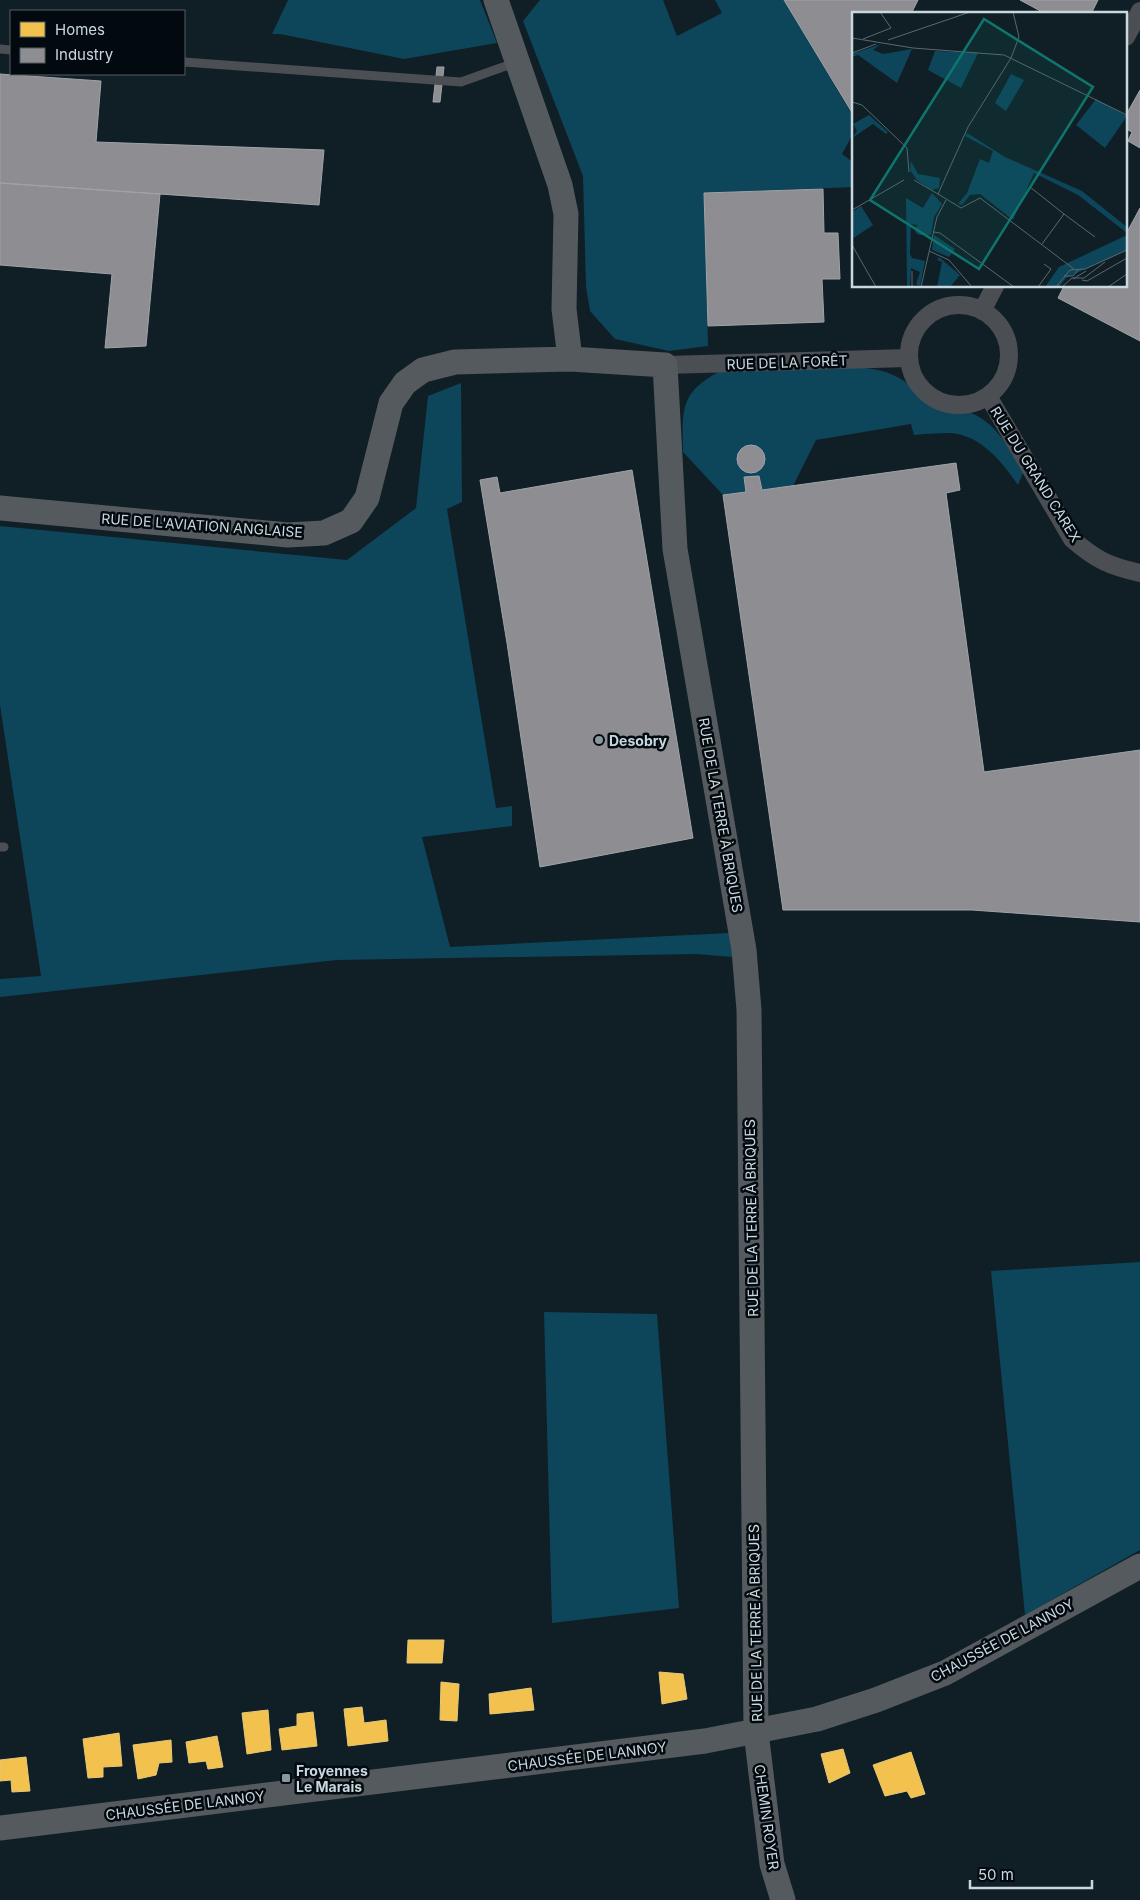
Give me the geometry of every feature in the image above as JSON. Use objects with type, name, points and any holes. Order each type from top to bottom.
[{"type":"main road","points":[[496,0],[560,185],[566,214],[564,310],[570,359],[665,365]]},
{"type":"main road","name":"RUE DE L'AVIATION ANGLAISE","points":[[0,508],[288,535],[324,533],[351,521],[367,498],[391,403],[405,383],[423,370],[456,362],[570,359]]},
{"type":"main road","name":"RUE DE LA TERRE À BRIQUES","points":[[665,365],[675,549],[744,950],[749,1010],[756,1732]]},
{"type":"main road","name":"CHAUSSÉE DE LANNOY","points":[[0,1828],[705,1741],[818,1720],[945,1673],[1140,1566]]},
{"type":"main road","name":"CHEMIN ROYER","points":[[756,1732],[772,1864],[784,1900]]},
{"type":"street","points":[[1128,33],[1140,11]]},
{"type":"street","points":[[982,311],[994,288]]},
{"type":"street","points":[[953,305],[968,306],[982,311],[994,319],[1003,331],[1008,352],[1006,374],[988,396],[974,403],[959,406],[944,403],[930,397],[919,386],[912,373],[908,358],[910,343],[916,329],[925,317],[938,309],[953,305]]},
{"type":"street","name":"RUE DE LA FORÊT","points":[[665,365],[908,358]]},
{"type":"street","name":"RUE DU GRAND CAREX","points":[[988,396],[1072,539],[1092,557],[1112,567],[1140,572]]},
{"type":"lane","points":[[185,62],[461,82],[518,62]]},
{"type":"shaded area","points":[[288,0],[480,0],[497,43],[404,59],[272,34]]},
{"type":"shaded area","points":[[540,0],[663,0],[677,36],[722,13],[715,0],[784,0],[852,115],[852,136],[842,154],[852,162],[852,187],[704,193],[708,346],[669,351],[615,339],[590,311],[586,287],[583,176],[523,21]]},
{"type":"shaded area","points":[[837,366],[874,369],[891,374],[907,383],[927,401],[977,416],[994,428],[1013,454],[1023,473],[1018,485],[1005,467],[989,451],[971,438],[949,433],[914,435],[911,424],[816,440],[793,486],[762,490],[759,476],[745,477],[746,492],[723,495],[683,452],[683,424],[686,403],[698,386],[722,370]]},
{"type":"shaded area","points":[[461,383],[462,502],[447,509],[496,808],[512,806],[512,826],[422,837],[450,947],[729,933],[733,957],[696,954],[337,960],[0,997],[0,979],[41,976],[0,705],[0,526],[347,560],[416,508],[428,396]]},
{"type":"shaded area","points":[[1140,1262],[1140,1550],[1025,1615],[991,1271]]},
{"type":"shaded area","points":[[544,1312],[657,1314],[679,1608],[552,1623]]},
{"type":"building: Homes","points":[[408,1640],[444,1640],[442,1663],[407,1663]]},
{"type":"building: Homes","points":[[659,1672],[683,1674],[687,1699],[662,1704]]},
{"type":"building: Homes","points":[[441,1682],[459,1684],[457,1721],[440,1720]]},
{"type":"building: Homes","points":[[531,1688],[534,1710],[490,1714],[489,1694]]},
{"type":"building: Homes","points":[[362,1707],[364,1723],[386,1720],[388,1741],[348,1746],[344,1709]]},
{"type":"building: Homes","points":[[268,1710],[271,1750],[247,1754],[242,1713]]},
{"type":"building: Homes","points":[[313,1712],[317,1746],[282,1750],[279,1729],[297,1726],[297,1714]]},
{"type":"building: Homes","points":[[119,1733],[122,1766],[103,1767],[103,1777],[88,1778],[83,1739]]},
{"type":"building: Homes","points":[[217,1736],[223,1767],[208,1769],[206,1761],[189,1763],[186,1742]]},
{"type":"building: Homes","points":[[171,1740],[172,1762],[159,1763],[156,1775],[138,1779],[133,1745]]},
{"type":"building: Homes","points":[[843,1749],[850,1773],[829,1783],[821,1754]]},
{"type":"building: Homes","points":[[911,1752],[925,1794],[911,1798],[907,1791],[885,1796],[873,1765]]},
{"type":"building: Homes","points":[[26,1757],[30,1791],[12,1792],[11,1780],[0,1781],[0,1760]]},
{"type":"building: Industry","points":[[784,0],[918,0],[912,12],[852,12],[852,113]]},
{"type":"building: Industry","points":[[1020,0],[1098,0],[1092,12],[1042,12]]},
{"type":"building: Industry","points":[[437,67],[444,67],[440,102],[433,102]]},
{"type":"building: Industry","points":[[0,74],[101,81],[96,142],[324,150],[319,205],[0,183]]},
{"type":"building: Industry","points":[[1140,90],[1140,148],[1128,141],[1132,132],[1128,130],[1128,111]]},
{"type":"building: Industry","points":[[0,183],[160,194],[146,346],[105,348],[112,274],[0,265]]},
{"type":"building: Industry","points":[[823,189],[824,233],[838,233],[840,279],[822,279],[824,322],[708,326],[704,193]]},
{"type":"building: Industry","points":[[1140,208],[1140,341],[1058,298],[1063,288],[1128,288],[1128,230]]},
{"type":"building: Industry","points":[[751,445],[761,449],[765,459],[761,469],[751,473],[741,469],[737,459],[741,449]]},
{"type":"building: Industry","points":[[956,463],[960,490],[946,493],[984,772],[1140,750],[1140,922],[972,910],[783,910],[723,495],[746,492],[744,477],[759,476],[762,490]]},
{"type":"building: Industry","name":"Desobry","points":[[632,470],[693,838],[540,867],[507,643],[480,480],[497,477],[500,493]]},
{"type":"place","name":"Desobry","points":[[599,740]]},
{"type":"place","name":"Froyennes Le Marais","points":[[286,1778]]}]
